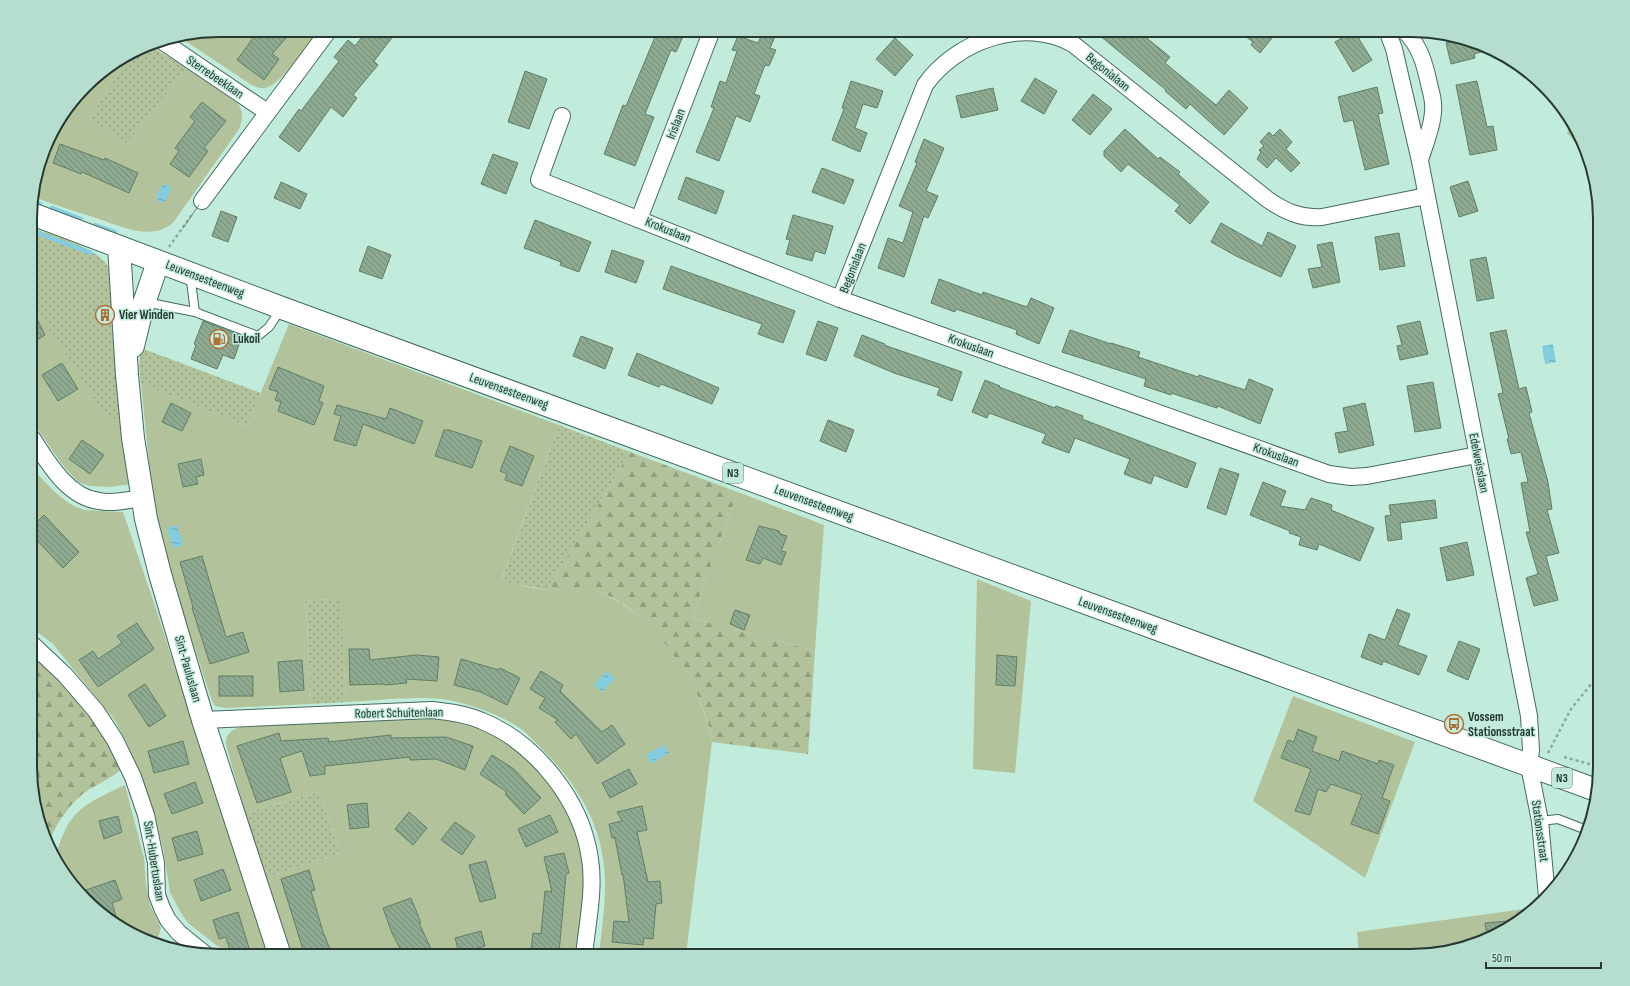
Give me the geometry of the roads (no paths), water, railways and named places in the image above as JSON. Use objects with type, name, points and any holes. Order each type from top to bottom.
[{"type":"main road","name":"Leuvensesteenweg","points":[[37,216],[282,308],[1537,761],[1591,788]]},
{"type":"main road","name":"Sint-Pauluslaan","points":[[119,247],[127,375],[133,438],[142,498],[160,574],[203,720],[278,949]]},
{"type":"main road","name":"Sint-Pauluslaan","points":[[127,375],[136,326],[158,262]]},
{"type":"street","points":[[202,202],[324,37]]},
{"type":"street","name":"Irislaan","points":[[639,218],[709,37]]},
{"type":"street","name":"Begonialaan","points":[[840,299],[925,86],[942,66],[960,53],[972,46],[999,37]]},
{"type":"street","name":"Begonialaan","points":[[1058,37],[1073,44],[1267,199],[1294,214],[1309,218],[1322,217],[1426,196]]},
{"type":"street","name":"Edelweisslaan","points":[[1390,37],[1399,69],[1420,161],[1529,716],[1531,750],[1537,761]]},
{"type":"street","name":"Edelweisslaan","points":[[1410,37],[1417,45],[1425,63],[1433,102],[1433,118],[1420,161]]},
{"type":"street","name":"Sterrebeeklaan","points":[[167,45],[267,112]]},
{"type":"street","points":[[1399,69],[1403,61],[1410,57],[1418,58],[1425,63]]},
{"type":"street","points":[[1407,103],[1412,109],[1420,111],[1428,108],[1433,102]]},
{"type":"street","name":"Krokuslaan","points":[[562,116],[539,180],[639,218],[840,299],[1329,474],[1367,476],[1477,454]]},
{"type":"street","points":[[37,446],[46,459],[70,487],[80,495],[90,499],[109,502],[142,498]]},
{"type":"street","points":[[37,454],[46,459]]},
{"type":"street","name":"Sint-Hubertuslaan","points":[[37,649],[65,675],[96,711],[115,740],[132,776],[146,815],[156,863],[157,895],[162,908],[168,920],[179,933],[196,947]]},
{"type":"street","name":"Robert Schuitenlaan","points":[[203,720],[432,710],[468,716],[482,720],[499,729],[515,739],[530,752],[552,775],[571,801],[579,817],[586,836],[592,880],[585,949]]},
{"type":"street","name":"Stationsstraat","points":[[1537,761],[1540,821],[1547,888]]},
{"type":"lane","points":[[190,274],[195,312]]},
{"type":"lane","points":[[144,302],[195,312],[258,336],[269,327],[282,308]]},
{"type":"lane","points":[[1540,821],[1558,819],[1582,828]]},
{"type":"water","points":[[166,184],[171,190],[165,201],[161,203],[156,197],[161,186]]},
{"type":"water","points":[[1553,344],[1556,362],[1545,364],[1542,346]]},
{"type":"water","points":[[177,525],[183,545],[173,548],[167,528]]},
{"type":"water","points":[[607,671],[615,678],[603,692],[594,685]]},
{"type":"water","points":[[664,745],[669,753],[651,764],[646,755]]},
{"type":"waterway","points":[[52,208],[81,219]]},
{"type":"waterway","points":[[95,225],[115,232]]},
{"type":"waterway","points":[[37,233],[91,253]]},
{"type":"tram line","points":[[183,228],[199,205]]},
{"type":"place","name":"Vier Winden","points":[[105,315]]},
{"type":"place","name":"Lukoil","points":[[219,339]]},
{"type":"place","name":"Vossem Stationsstraat","points":[[1454,724]]}]
